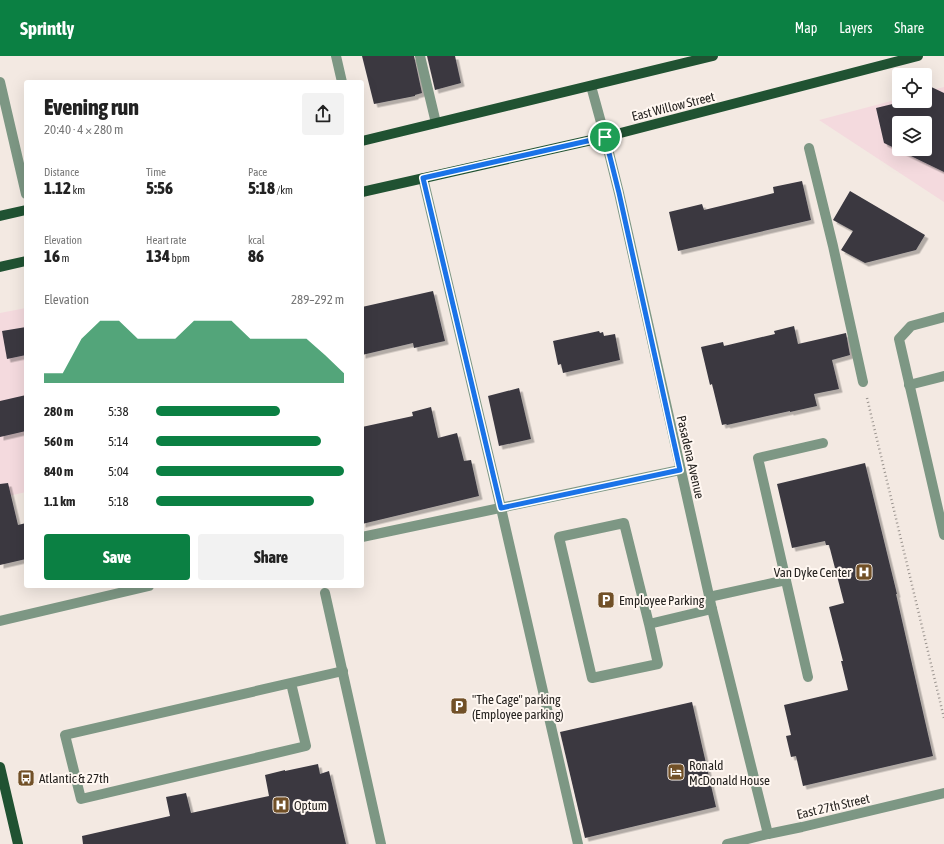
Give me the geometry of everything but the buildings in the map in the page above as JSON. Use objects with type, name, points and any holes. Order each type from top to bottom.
[{"type":"main road","points":[[364,141],[713,56]]},
{"type":"main road","name":"East Willow Street","points":[[364,192],[605,137],[918,56]]},
{"type":"main road","points":[[0,216],[24,210]]},
{"type":"main road","points":[[0,266],[24,261]]},
{"type":"main road","points":[[0,767],[18,844]]},
{"type":"street","points":[[336,56],[342,80]]},
{"type":"street","points":[[420,56],[436,123]]},
{"type":"street","points":[[0,82],[24,185]]},
{"type":"street","name":"Pasadena Avenue","points":[[590,86],[619,193],[709,597],[768,834]]},
{"type":"street","points":[[809,148],[833,246],[863,382]]},
{"type":"street","points":[[423,178],[578,844]]},
{"type":"street","points":[[944,317],[911,326],[898,340],[944,535]]},
{"type":"street","points":[[909,385],[944,376]]},
{"type":"street","points":[[808,677],[758,458],[823,443]]},
{"type":"street","points":[[364,537],[680,470]]},
{"type":"street","points":[[624,523],[649,624],[658,664],[592,678],[559,537],[624,523]]},
{"type":"street","points":[[709,597],[786,580]]},
{"type":"street","points":[[0,621],[127,589]]},
{"type":"street","points":[[325,592],[382,844]]},
{"type":"street","points":[[649,624],[712,609]]},
{"type":"street","points":[[291,683],[306,746],[81,799],[65,735],[343,671]]},
{"type":"street","name":"East 27th Street","points":[[728,844],[944,793]]},
{"type":"path","points":[[863,382],[944,718]]},
{"type":"shaded area","points":[[944,87],[944,202],[819,120],[892,101],[892,108],[932,108],[932,90]]},
{"type":"shaded area","points":[[24,308],[24,492],[0,498],[0,313]]},
{"type":"place","name":"Van Dyke Center","points":[[864,572]]},
{"type":"place","name":"Employee Parking","points":[[606,600]]},
{"type":"place","name":"\"The Cage\" parking (Employee parking)","points":[[459,706]]},
{"type":"place","name":"Ronald McDonald House","points":[[676,772]]},
{"type":"place","name":"Atlantic & 27th","points":[[26,778]]},
{"type":"place","name":"Optum","points":[[281,805]]},
{"type":"route","points":[[605,137],[619,193],[680,470],[501,508],[423,178],[605,137]]}]
